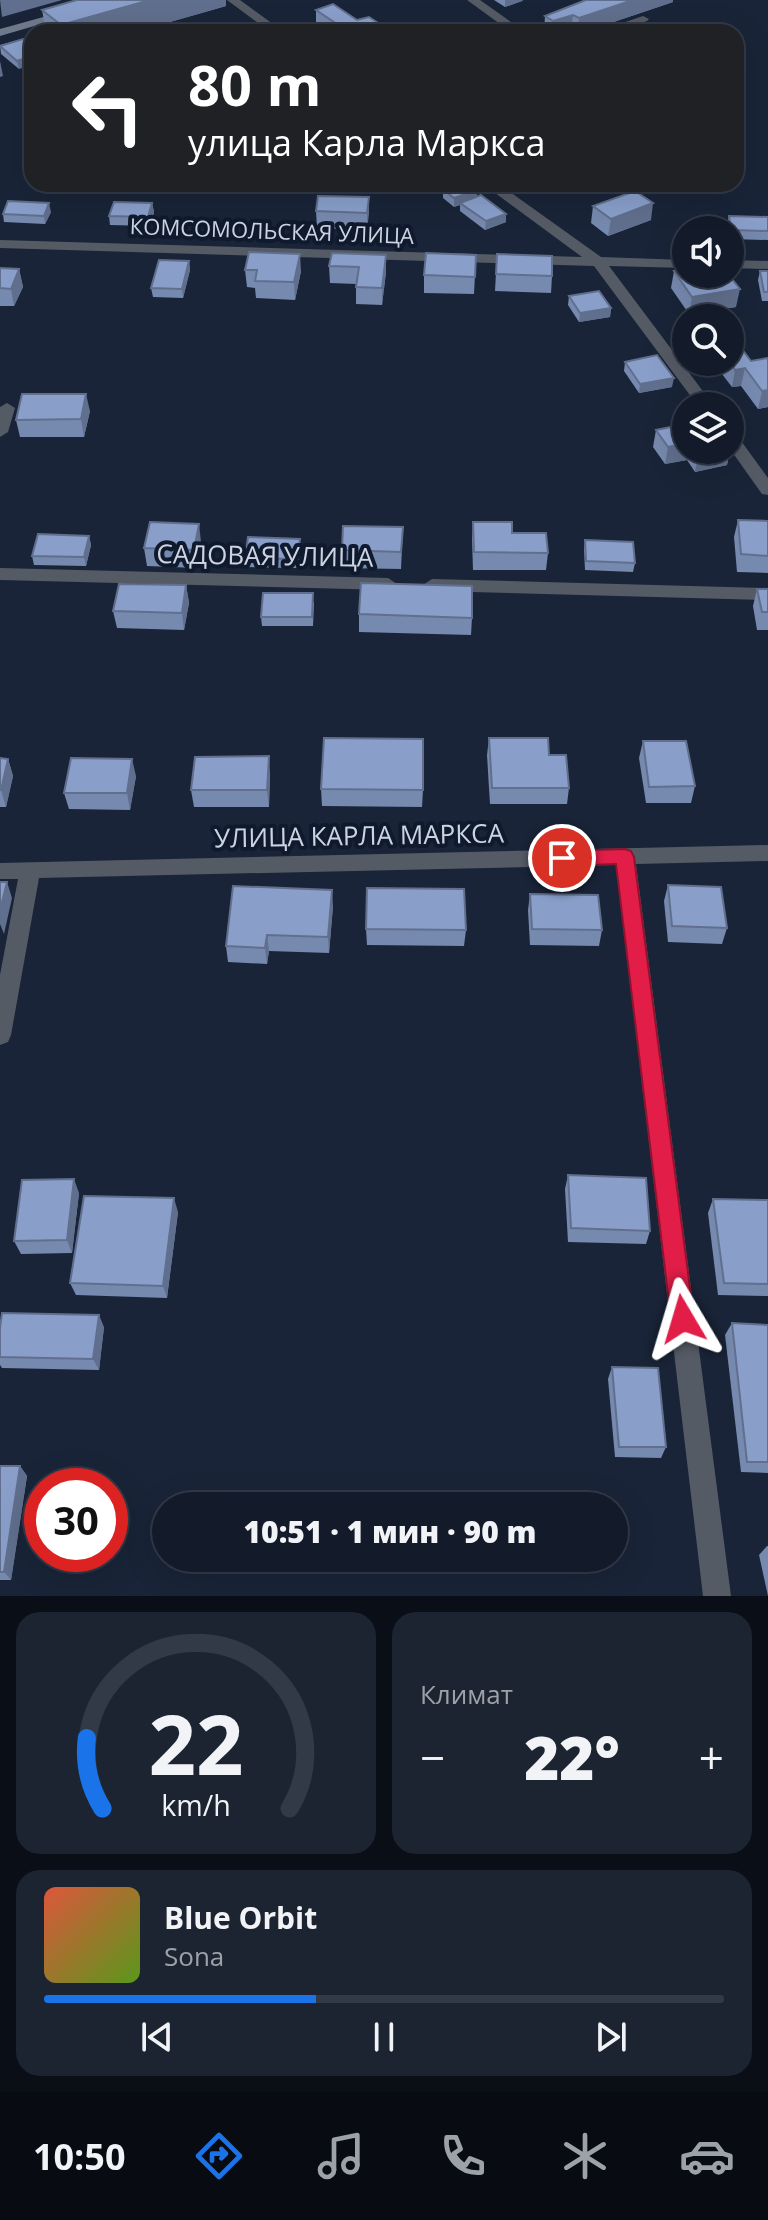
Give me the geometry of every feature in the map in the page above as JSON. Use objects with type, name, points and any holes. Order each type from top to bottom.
[{"type":"main road","points":[[32,24],[117,0]]},
{"type":"main road","points":[[0,33],[24,26]]},
{"type":"street","points":[[233,0],[267,24]]},
{"type":"street","points":[[473,0],[508,24]]},
{"type":"street","points":[[627,24],[643,19]]},
{"type":"street","points":[[501,192],[600,263],[696,392]]},
{"type":"street","name":"КОМСОМОЛЬСКАЯ УЛИЦА","points":[[0,244],[672,264]]},
{"type":"street","points":[[744,264],[768,265]]},
{"type":"street","points":[[0,432],[7,408]]},
{"type":"street","points":[[744,457],[768,490]]},
{"type":"street","name":"САДОВАЯ УЛИЦА","points":[[0,574],[768,594]]},
{"type":"street","name":"УЛИЦА КАРЛА МАРКСА","points":[[0,871],[768,853]]},
{"type":"street","points":[[625,857],[717,1596]]},
{"type":"street","points":[[0,1035],[30,872]]},
{"type":"building","points":[[77,0],[150,0],[65,24],[60,24],[42,10]]},
{"type":"building","points":[[586,0],[633,0],[579,18],[573,15],[553,21],[545,16]]},
{"type":"building","points":[[333,4],[357,20],[369,17],[380,24],[337,24],[316,10]]},
{"type":"building","points":[[23,39],[24,59],[17,61],[0,46]]},
{"type":"building","points":[[447,192],[471,192],[454,198]]},
{"type":"building","points":[[632,192],[653,203],[611,219],[593,206]]},
{"type":"building","points":[[481,195],[506,214],[486,221],[460,203]]},
{"type":"building","points":[[318,196],[369,197],[367,213],[316,211]]},
{"type":"building","points":[[8,201],[49,203],[44,216],[3,214]]},
{"type":"building","points":[[114,202],[152,203],[148,217],[109,216]]},
{"type":"building","points":[[744,216],[768,217],[768,231],[744,230]]},
{"type":"building","points":[[249,252],[300,254],[294,282],[255,281],[257,270],[245,270]]},
{"type":"building","points":[[332,253],[386,255],[382,288],[356,287],[359,267],[329,266]]},
{"type":"building","points":[[426,253],[476,255],[475,277],[424,275]]},
{"type":"building","points":[[497,254],[552,256],[552,276],[496,274]]},
{"type":"building","points":[[159,260],[189,261],[182,289],[151,288]]},
{"type":"building","points":[[0,268],[19,269],[11,289],[0,288]]},
{"type":"building","points":[[760,271],[768,271],[768,292],[764,292]]},
{"type":"building","points":[[686,288],[740,289],[692,297]]},
{"type":"building","points":[[599,291],[611,308],[580,313],[569,296]]},
{"type":"building","points":[[744,352],[751,361],[768,358],[768,390],[762,391],[745,368]]},
{"type":"building","points":[[657,355],[674,378],[640,384],[625,362]]},
{"type":"building","points":[[22,394],[86,394],[81,419],[16,420]]},
{"type":"building","points":[[672,427],[672,446],[668,447],[656,430]]},
{"type":"building","points":[[738,520],[768,521],[768,556],[741,554]]},
{"type":"building","points":[[150,522],[199,524],[194,550],[144,548]]},
{"type":"building","points":[[473,522],[512,522],[512,533],[546,533],[548,553],[474,552]]},
{"type":"building","points":[[343,526],[403,527],[401,552],[342,550]]},
{"type":"building","points":[[38,534],[89,536],[84,557],[32,556]]},
{"type":"building","points":[[248,537],[300,539],[297,559],[245,558]]},
{"type":"building","points":[[585,540],[633,542],[635,563],[586,561]]},
{"type":"building","points":[[361,583],[472,586],[472,618],[359,614]]},
{"type":"building","points":[[119,584],[186,585],[182,613],[113,611]]},
{"type":"building","points":[[757,589],[768,589],[768,612],[762,612]]},
{"type":"building","points":[[263,593],[313,593],[312,617],[261,617]]},
{"type":"building","points":[[324,738],[423,739],[423,790],[321,789]]},
{"type":"building","points":[[489,738],[548,738],[549,755],[566,755],[569,788],[492,788]]},
{"type":"building","points":[[643,741],[686,741],[695,786],[649,787]]},
{"type":"building","points":[[269,756],[267,790],[191,790],[195,757]]},
{"type":"building","points":[[0,758],[8,759],[1,790],[0,790]]},
{"type":"building","points":[[71,758],[132,759],[127,793],[64,793]]},
{"type":"building","points":[[0,882],[7,882],[0,910]]},
{"type":"building","points":[[668,885],[721,887],[727,928],[672,926]]},
{"type":"building","points":[[233,886],[332,890],[328,937],[267,935],[265,948],[226,946]]},
{"type":"building","points":[[367,888],[464,889],[466,930],[366,929]]},
{"type":"building","points":[[530,894],[598,895],[602,930],[532,929]]},
{"type":"building","points":[[568,1175],[646,1178],[650,1231],[571,1228]]},
{"type":"building","points":[[74,1179],[67,1240],[14,1241],[22,1180]]},
{"type":"building","points":[[84,1196],[174,1198],[163,1286],[70,1283]]},
{"type":"building","points":[[713,1199],[768,1200],[768,1284],[724,1283]]},
{"type":"building","points":[[2,1313],[99,1315],[93,1359],[0,1357]]},
{"type":"building","points":[[732,1323],[768,1325],[768,1462],[747,1462]]},
{"type":"building","points":[[612,1367],[658,1368],[666,1447],[619,1447]]},
{"type":"building","points":[[0,1466],[20,1466],[4,1572],[0,1572]]},
{"type":"route","points":[[562,858],[625,857],[683,1319]]}]
